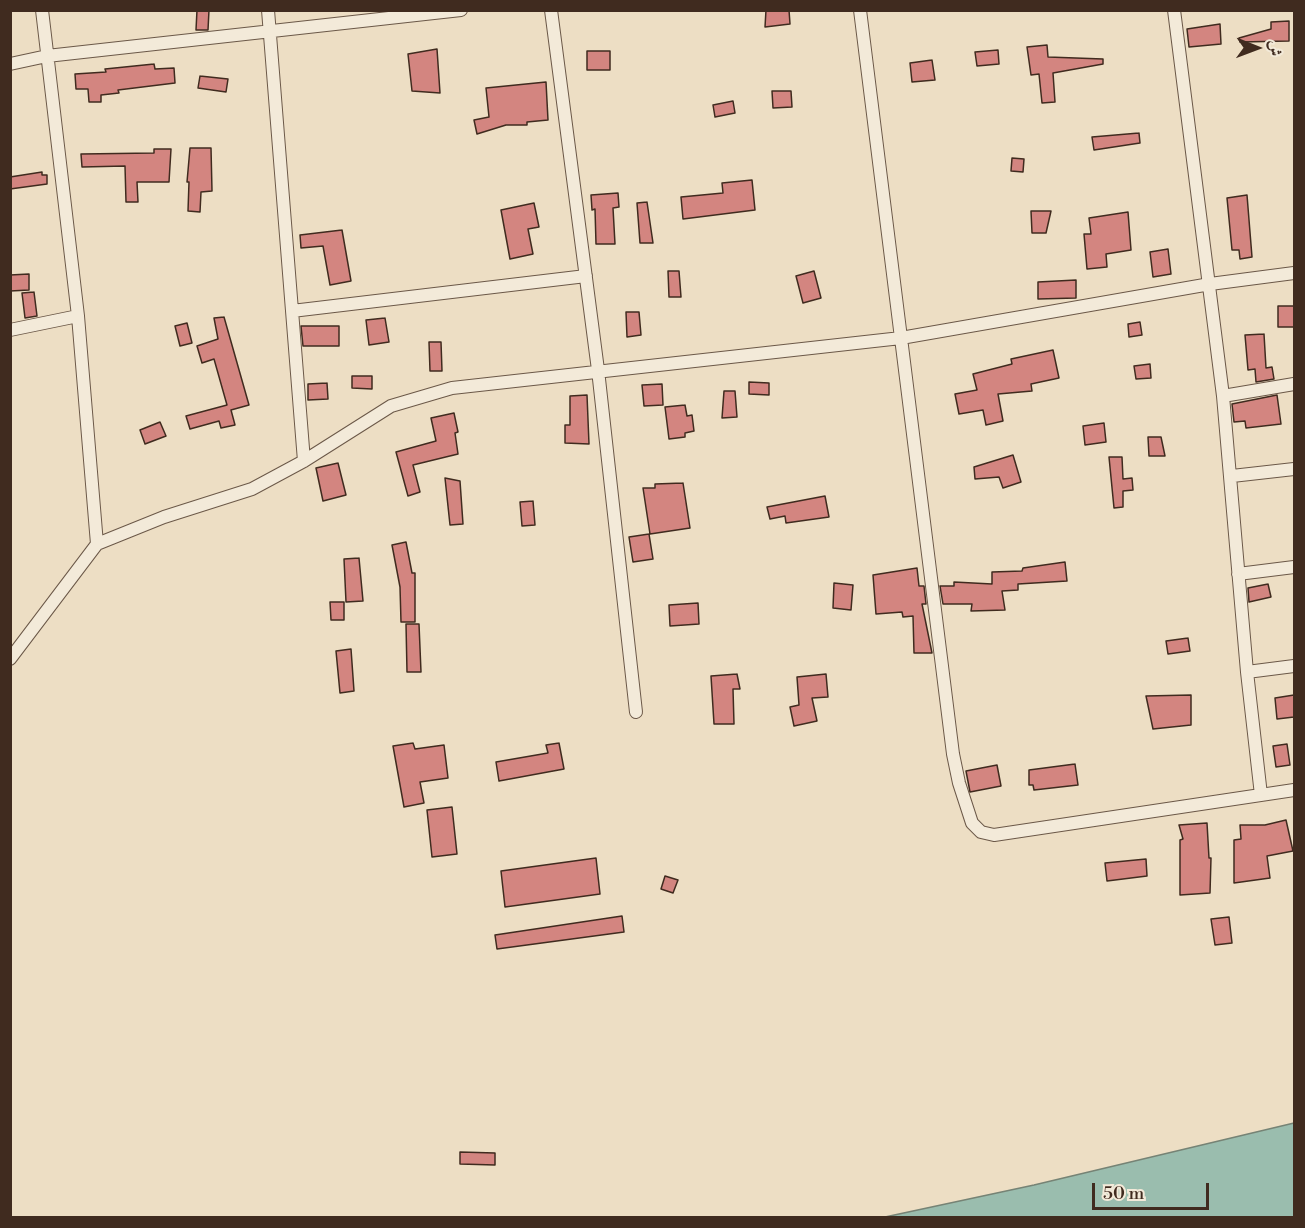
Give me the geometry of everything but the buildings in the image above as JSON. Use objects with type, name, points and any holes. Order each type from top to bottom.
[{"type":"street","points":[[42,10],[78,316],[97,543]]},
{"type":"street","points":[[268,10],[304,460]]},
{"type":"street","points":[[10,64],[47,56],[461,10]]},
{"type":"street","points":[[551,10],[598,370],[636,712]]},
{"type":"street","points":[[860,10],[953,754],[959,783],[972,823],[981,832],[994,835],[1294,790]]},
{"type":"street","points":[[1174,10],[1210,284],[1232,477],[1238,574],[1261,795]]},
{"type":"street","points":[[10,659],[97,543],[164,517],[252,489],[391,406],[452,388],[901,338],[1210,284],[1294,273]]},
{"type":"street","points":[[292,311],[586,276]]},
{"type":"street","points":[[10,330],[78,316]]},
{"type":"street","points":[[1223,396],[1294,384]]},
{"type":"street","points":[[1232,477],[1294,469]]},
{"type":"street","points":[[1238,574],[1294,567]]},
{"type":"street","points":[[1247,672],[1294,666]]},
{"type":"shaded area","points":[[1294,1123],[1294,1217],[885,1217],[1034,1185]]}]
